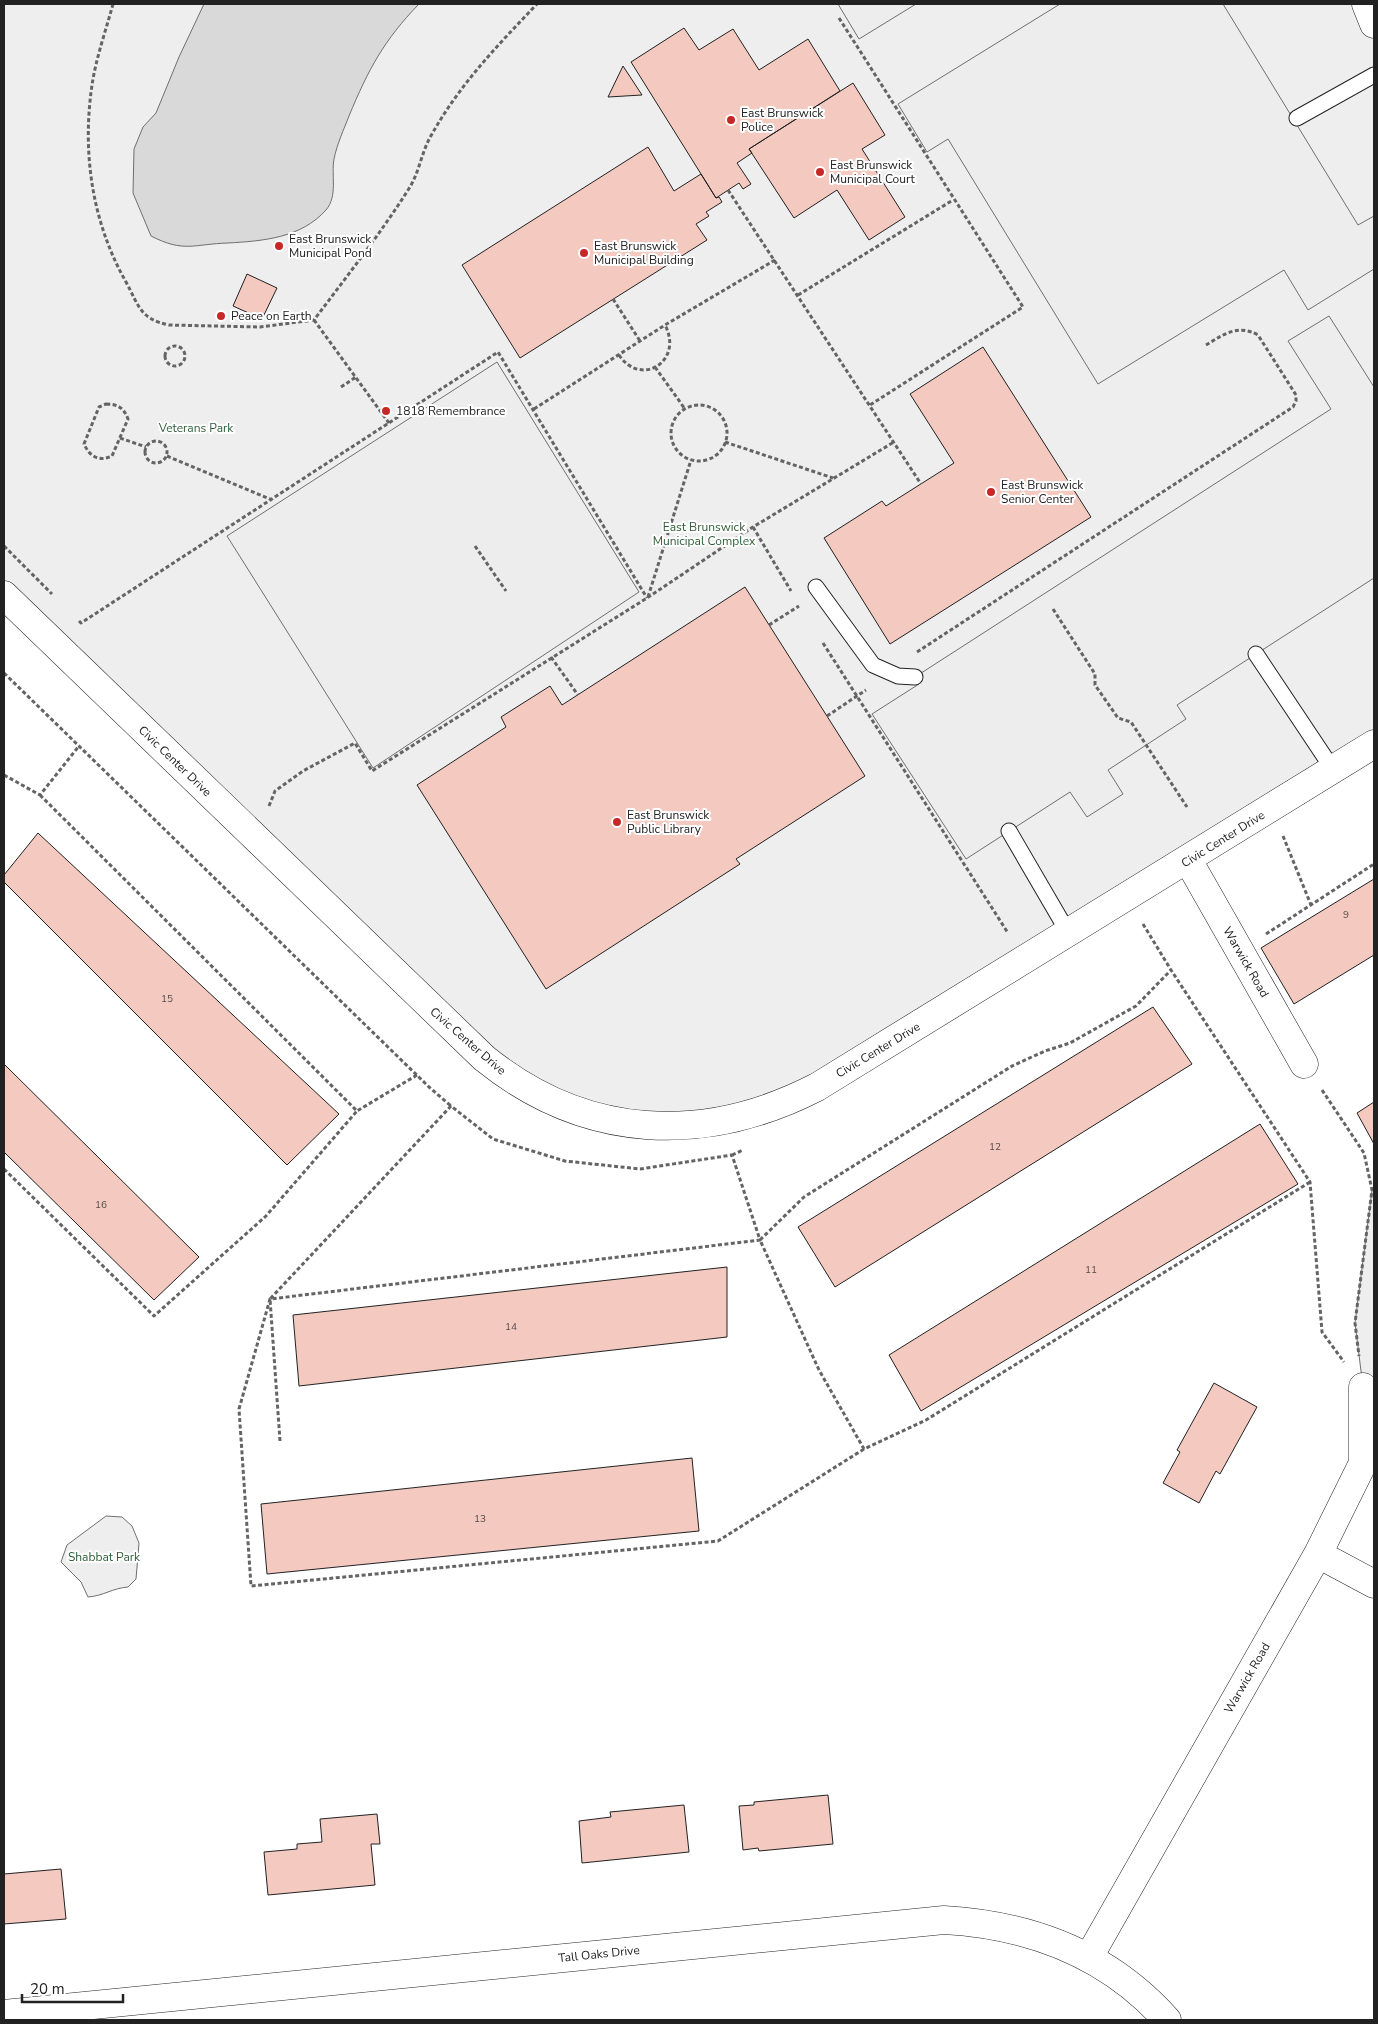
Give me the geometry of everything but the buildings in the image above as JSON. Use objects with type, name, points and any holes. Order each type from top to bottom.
[{"type":"street","points":[[1366,4],[1374,24]]},
{"type":"street","name":"Civic Center Drive","points":[[4,595],[469,1045],[500,1070],[552,1101],[610,1120],[648,1125],[702,1124],[732,1120],[790,1101],[817,1087],[1334,771],[1374,744]]},
{"type":"street","name":"Warwick Road","points":[[1188,860],[1304,1064]]},
{"type":"street","name":"Warwick Road","points":[[1089,1957],[1318,1554],[1363,1463],[1362,1387]]},
{"type":"street","points":[[1318,1554],[1374,1584]]},
{"type":"street","name":"Tall Oaks Drive","points":[[4,2014],[944,1920],[1006,1926],[1036,1934],[1089,1957],[1120,1977],[1167,2020]]},
{"type":"lane","points":[[1297,118],[1374,75]]},
{"type":"lane","points":[[816,587],[873,665],[898,676],[915,677]]},
{"type":"lane","points":[[1256,654],[1334,771]]},
{"type":"lane","points":[[1009,831],[1069,934]]},
{"type":"path","points":[[113,4],[92,84],[88,133],[90,177],[99,218],[115,264],[144,316],[169,325],[260,327],[314,320],[386,224],[411,184],[430,136],[452,100],[494,49],[537,4]]},
{"type":"path","points":[[839,18],[952,200],[1023,307],[870,405]]},
{"type":"path","points":[[728,190],[921,484]]},
{"type":"path","points":[[798,295],[952,200]]},
{"type":"path","points":[[534,408],[665,325],[775,260]]},
{"type":"path","points":[[613,299],[640,341]]},
{"type":"path","points":[[314,320],[389,423]]},
{"type":"path","points":[[619,355],[624,363],[632,368],[641,370],[655,367],[665,359],[670,351],[671,342],[665,325]]},
{"type":"path","points":[[913,654],[1293,406],[1296,401],[1296,395],[1258,335],[1249,330],[1231,330],[1206,345]]},
{"type":"path","points":[[172,346],[182,348],[185,356],[182,362],[176,365],[170,364],[165,358],[166,352],[172,346]]},
{"type":"path","points":[[74,616],[81,623],[498,352],[534,408],[648,598]]},
{"type":"path","points":[[655,367],[685,409]]},
{"type":"path","points":[[341,387],[356,377]]},
{"type":"path","points":[[106,404],[117,404],[125,410],[128,419],[120,438],[112,456],[104,460],[95,458],[88,452],[84,444],[99,407],[106,404]]},
{"type":"path","points":[[697,406],[714,410],[725,424],[725,442],[714,457],[706,460],[691,460],[680,454],[671,438],[674,420],[685,409],[697,406]]},
{"type":"path","points":[[120,438],[146,447]]},
{"type":"path","points":[[152,441],[160,441],[168,449],[167,456],[162,462],[151,462],[146,457],[146,447],[152,441]]},
{"type":"path","points":[[725,442],[833,478]]},
{"type":"path","points":[[246,829],[269,806],[275,791],[303,771],[355,743],[372,771],[648,598],[753,527],[894,442]]},
{"type":"path","points":[[167,456],[272,500]]},
{"type":"path","points":[[648,598],[691,460]]},
{"type":"path","points":[[753,527],[804,614]]},
{"type":"path","points":[[4,546],[53,595]]},
{"type":"path","points":[[475,546],[506,591]]},
{"type":"path","points":[[769,625],[799,606]]},
{"type":"path","points":[[1053,609],[1095,674],[1095,685],[1118,718],[1131,722],[1186,807]]},
{"type":"path","points":[[820,639],[1025,961]]},
{"type":"path","points":[[552,657],[578,695]]},
{"type":"path","points":[[4,673],[417,1075],[451,1106],[493,1139],[565,1161],[640,1169],[732,1155],[760,1240],[819,1370],[864,1448]]},
{"type":"path","points":[[827,716],[872,686]]},
{"type":"path","points":[[40,795],[79,746]]},
{"type":"path","points":[[4,775],[40,795],[357,1111]]},
{"type":"path","points":[[1291,830],[1283,835],[1311,905]]},
{"type":"path","points":[[1240,951],[1374,864]]},
{"type":"path","points":[[270,1299],[760,1240],[804,1197],[931,1115],[1012,1066],[1045,1051],[1070,1044],[1136,1006],[1171,970],[1310,1182],[1322,1332],[1362,1387]]},
{"type":"path","points":[[1304,1064],[1364,1153],[1373,1189],[1355,1323],[1362,1387]]},
{"type":"path","points":[[4,1168],[154,1316],[266,1216],[357,1111],[417,1075]]},
{"type":"path","points":[[451,1106],[270,1299],[239,1408],[251,1586],[718,1541],[864,1448],[926,1420],[1310,1182]]},
{"type":"path","points":[[270,1299],[280,1442]]},
{"type":"green space","name":"East Brunswick Municipal Complex","points":[[4,4],[1366,4],[1374,24],[1374,744],[817,1087],[671,1126],[525,1087],[4,595]]},
{"type":"green space","points":[[1374,1188],[1374,1390],[1363,1387],[1355,1323],[1372,1190]]},
{"type":"green space","name":"Shabbat Park","points":[[106,1516],[122,1517],[132,1526],[139,1543],[136,1579],[128,1587],[88,1597],[81,1582],[61,1562],[67,1545]]},
{"type":"shaded area","name":"East Brunswick Municipal Pond","points":[[204,4],[419,4],[386,43],[370,70],[356,99],[335,153],[333,192],[330,204],[326,210],[305,227],[268,239],[189,246],[172,244],[151,236],[133,193],[134,149],[143,127],[156,113],[179,57]]},
{"type":"shaded area","points":[[838,4],[916,4],[859,39]]},
{"type":"shaded area","points":[[1060,4],[1223,4],[1358,225],[1374,216],[1374,269],[1308,310],[1284,270],[1098,384],[948,139],[927,152],[898,104]]},
{"type":"shaded area","points":[[1329,316],[1374,387],[1374,578],[1177,705],[1186,719],[1108,770],[1123,794],[1087,817],[1070,792],[966,859],[872,714],[919,684],[915,677],[1331,409],[1288,341]]},
{"type":"shaded area","points":[[497,362],[639,592],[373,768],[227,536]]},
{"type":"place","name":"East Brunswick Police","points":[[731,120]]},
{"type":"place","name":"East Brunswick Municipal Court","points":[[820,172]]},
{"type":"place","name":"East Brunswick Municipal Pond","points":[[279,246]]},
{"type":"place","name":"East Brunswick Municipal Building","points":[[584,253]]},
{"type":"place","name":"Peace on Earth","points":[[221,316]]},
{"type":"place","name":"1818 Remembrance","points":[[386,411]]},
{"type":"place","name":"East Brunswick Senior Center","points":[[991,492]]},
{"type":"place","name":"East Brunswick Public Library","points":[[617,822]]},
{"type":"park label","name":"Veterans Park","points":[[196,428]]}]
